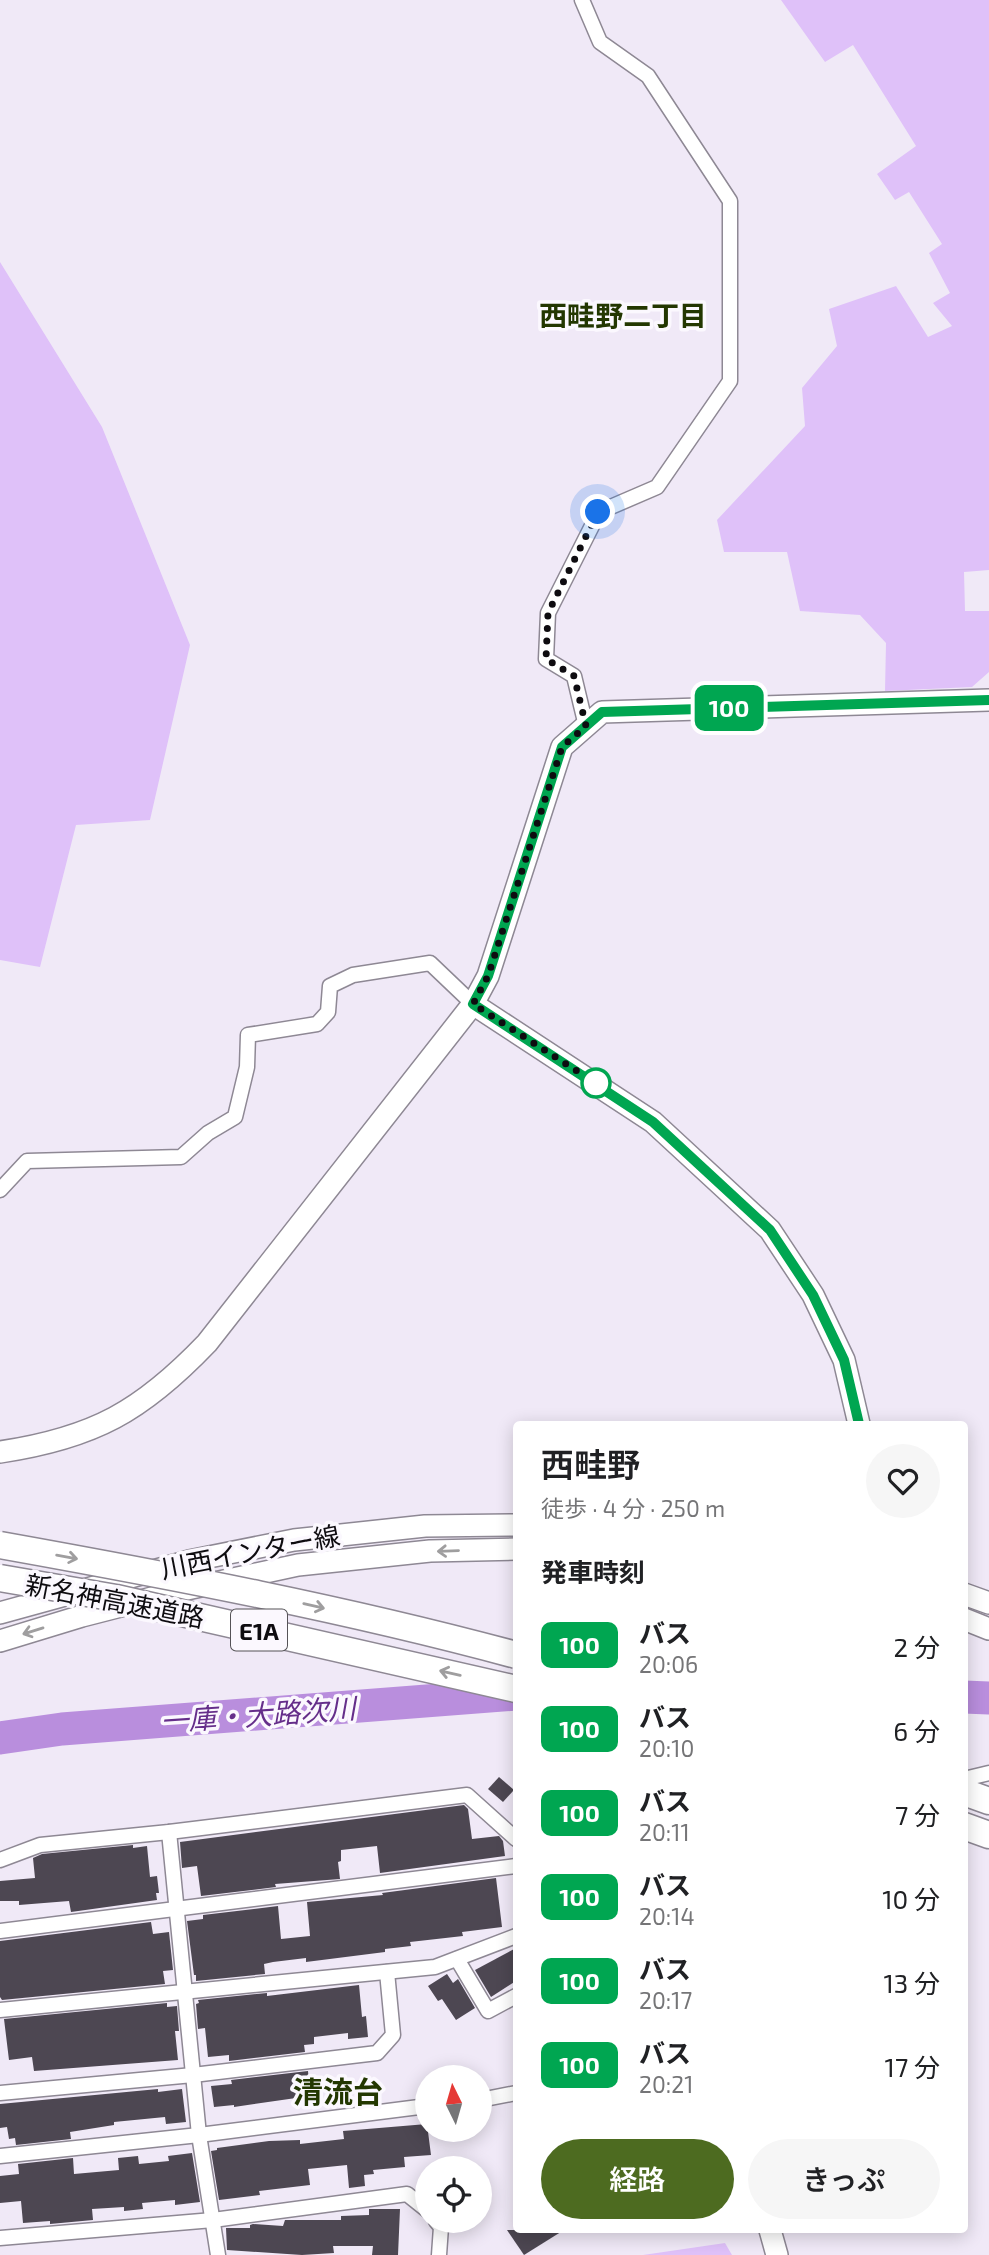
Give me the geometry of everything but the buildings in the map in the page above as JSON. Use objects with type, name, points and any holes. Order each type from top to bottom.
[{"type":"highway","name":"新名神高速道路","points":[[0,1545],[164,1574],[279,1598],[513,1655]]},
{"type":"highway","name":"新名神高速道路","points":[[0,1578],[116,1598],[513,1688]]},
{"type":"highway","points":[[968,1794],[989,1801]]},
{"type":"street","points":[[582,0],[600,42],[648,76],[730,201],[730,381],[657,487],[598,512],[548,613],[546,659],[574,676],[586,726]]},
{"type":"street","points":[[0,1452],[32,1447],[96,1429],[132,1409],[174,1377],[207,1343],[473,1004],[488,976],[562,747],[602,712],[989,699]]},
{"type":"street","points":[[0,1190],[27,1161],[181,1157],[208,1133],[235,1118],[247,1067],[248,1035],[317,1024],[328,1012],[330,986],[353,975],[430,963],[473,1004],[653,1122],[770,1230],[813,1295],[844,1360],[858,1421]]},
{"type":"street","name":"川西インター線","points":[[0,1613],[189,1561],[294,1540],[425,1526],[513,1525]]},
{"type":"street","name":"川西インター線","points":[[0,1641],[82,1616],[187,1589],[298,1565],[430,1551],[513,1549]]},
{"type":"street","points":[[968,1595],[989,1603]]},
{"type":"street","points":[[968,1621],[989,1629]]},
{"type":"street","points":[[968,1778],[989,1773]]},
{"type":"street","points":[[0,1860],[40,1845],[467,1795],[513,1836]]},
{"type":"street","points":[[169,1832],[199,2135],[218,2255]]},
{"type":"street","points":[[0,1931],[513,1866]]},
{"type":"street","points":[[0,2010],[435,1967],[513,1937]]},
{"type":"street","points":[[457,1959],[488,2011],[513,1998]]},
{"type":"street","points":[[0,2093],[193,2075],[377,2053],[393,2035],[387,1972]]},
{"type":"street","points":[[492,2098],[513,2094]]},
{"type":"street","points":[[0,2156],[199,2135],[415,2108]]},
{"type":"street","points":[[0,2238],[213,2221],[407,2194],[415,2200]]},
{"type":"street","points":[[439,2255],[441,2233]]},
{"type":"street","points":[[771,2233],[777,2255]]},
{"type":"shaded area","points":[[781,0],[989,0],[989,570],[964,572],[965,611],[989,611],[989,672],[972,687],[885,691],[886,643],[860,615],[800,611],[787,552],[724,552],[717,520],[805,426],[802,388],[837,346],[829,309],[896,286],[928,337],[952,326],[933,303],[950,293],[929,253],[942,244],[909,192],[895,200],[877,174],[916,146],[853,45],[825,62]]},
{"type":"shaded area","points":[[0,262],[102,427],[190,645],[150,820],[76,825],[40,967],[0,960]]},
{"type":"shaded area","points":[[725,2243],[732,2255],[643,2255]]},
{"type":"waterway","name":"一庫・大路次川","points":[[0,1738],[62,1729],[513,1694]]},
{"type":"waterway","name":"一庫・大路次川","points":[[968,1697],[989,1698]]},
{"type":"bus line","name":"100","points":[[858,1421],[844,1360],[813,1295],[770,1230],[653,1122],[473,1004],[488,976],[562,747],[602,712],[989,700]]},
{"type":"district","name":"西畦野二丁目","points":[[623,315]]},
{"type":"district","name":"清流台","points":[[338,2091]]},
{"type":"route","points":[[596,1083],[602,1087],[473,1004],[488,976],[562,747],[586,726],[574,676],[546,659],[548,613],[598,512]]}]
